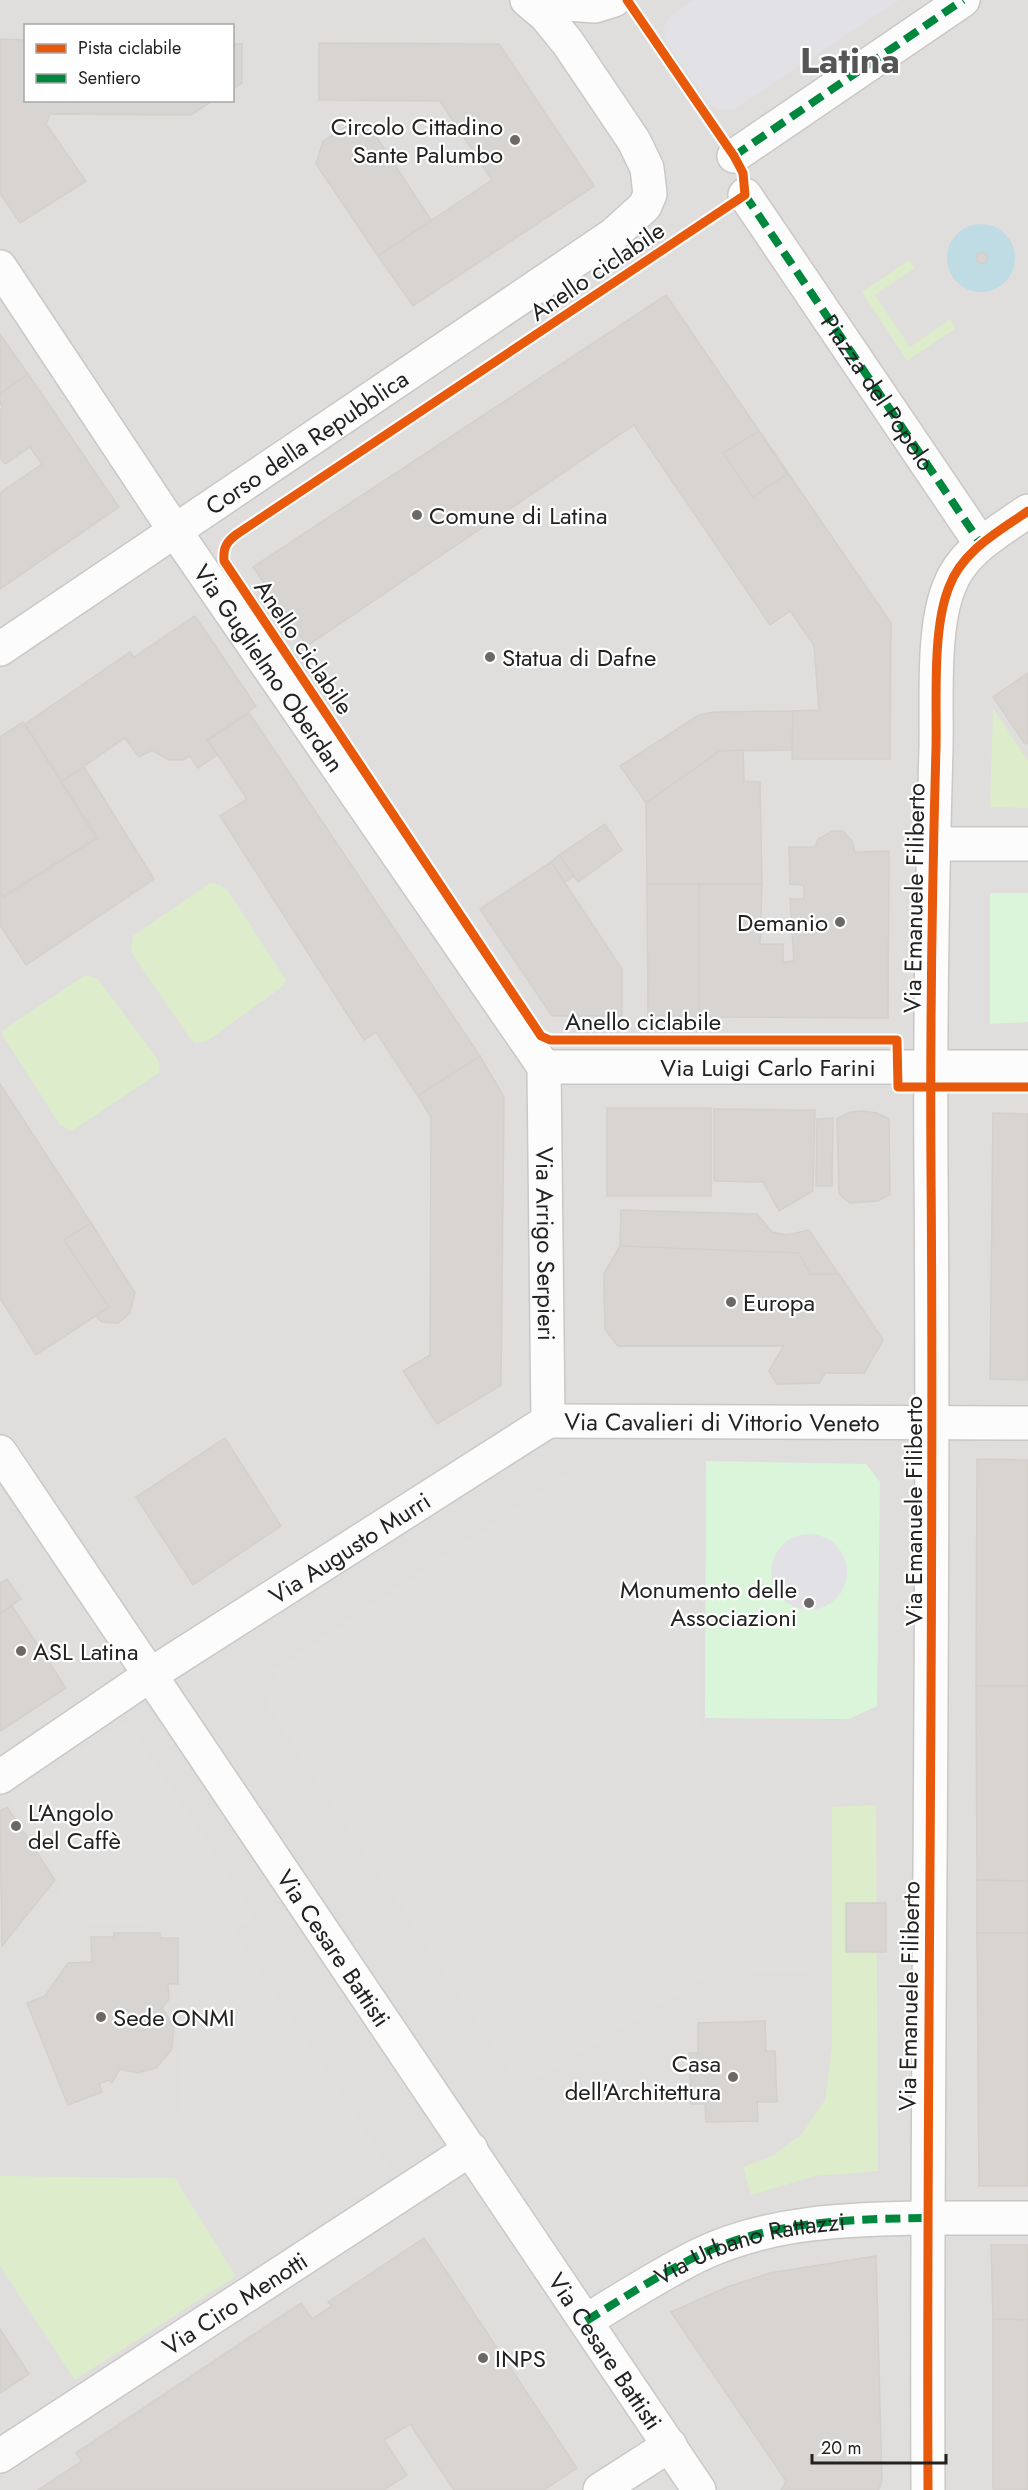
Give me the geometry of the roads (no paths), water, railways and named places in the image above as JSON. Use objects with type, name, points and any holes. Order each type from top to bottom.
[{"type":"street","points":[[528,1],[595,6],[614,0]]},
{"type":"street","points":[[734,156],[963,0]]},
{"type":"street","name":"Corso della Repubblica","points":[[0,649],[613,235],[645,206],[650,182],[647,168],[634,141],[568,42],[528,1]]},
{"type":"street","name":"Piazza del Popolo","points":[[745,195],[981,544]]},
{"type":"street","name":"Via Guglielmo Oberdan","points":[[0,267],[175,531],[544,1067]]},
{"type":"street","points":[[981,544],[1028,511]]},
{"type":"street","name":"Via Emanuele Filiberto","points":[[928,2490],[926,2218],[933,1421],[930,1066],[933,844],[943,611],[948,588],[957,570],[981,544]]},
{"type":"street","points":[[933,844],[1028,844]]},
{"type":"street","name":"Via Luigi Carlo Farini","points":[[544,1067],[1028,1067]]},
{"type":"street","name":"Via Arrigo Serpieri","points":[[544,1067],[548,1420]]},
{"type":"street","name":"Via Cavalieri di Vittorio Veneto","points":[[548,1420],[875,1424],[933,1421],[1028,1423]]},
{"type":"street","name":"Via Augusto Murri","points":[[0,1777],[150,1675],[548,1420]]},
{"type":"street","name":"Via Cesare Battisti","points":[[0,1452],[699,2490]]},
{"type":"street","name":"Via Ciro Menotti","points":[[0,2456],[471,2149]]},
{"type":"street","name":"Via Urbano Rattazzi","points":[[586,2321],[699,2255],[746,2238],[798,2225],[864,2219],[1028,2218]]},
{"type":"street","points":[[600,2490],[670,2445]]},
{"type":"water","points":[[974,224],[988,224],[1000,229],[1010,239],[1015,258],[1010,277],[1000,287],[988,292],[974,292],[962,287],[952,277],[947,265],[947,251],[952,239],[962,229]]},
{"type":"place","name":"Circolo Cittadino Sante Palumbo","points":[[515,140]]},
{"type":"place","name":"Comune di Latina","points":[[417,515]]},
{"type":"place","name":"Statua di Dafne","points":[[490,657]]},
{"type":"place","name":"Demanio","points":[[840,922]]},
{"type":"place","name":"Europa","points":[[731,1302]]},
{"type":"place","name":"Monumento delle Associazioni","points":[[809,1603]]},
{"type":"place","name":"ASL Latina","points":[[21,1651]]},
{"type":"place","name":"L'Angolo del Caffè","points":[[16,1826]]},
{"type":"place","name":"Sede ONMI","points":[[101,2017]]},
{"type":"place","name":"Casa dell'Architettura","points":[[733,2077]]},
{"type":"place","name":"INPS","points":[[483,2358]]},
{"type":"district","name":"Latina","points":[[850,60]]}]
